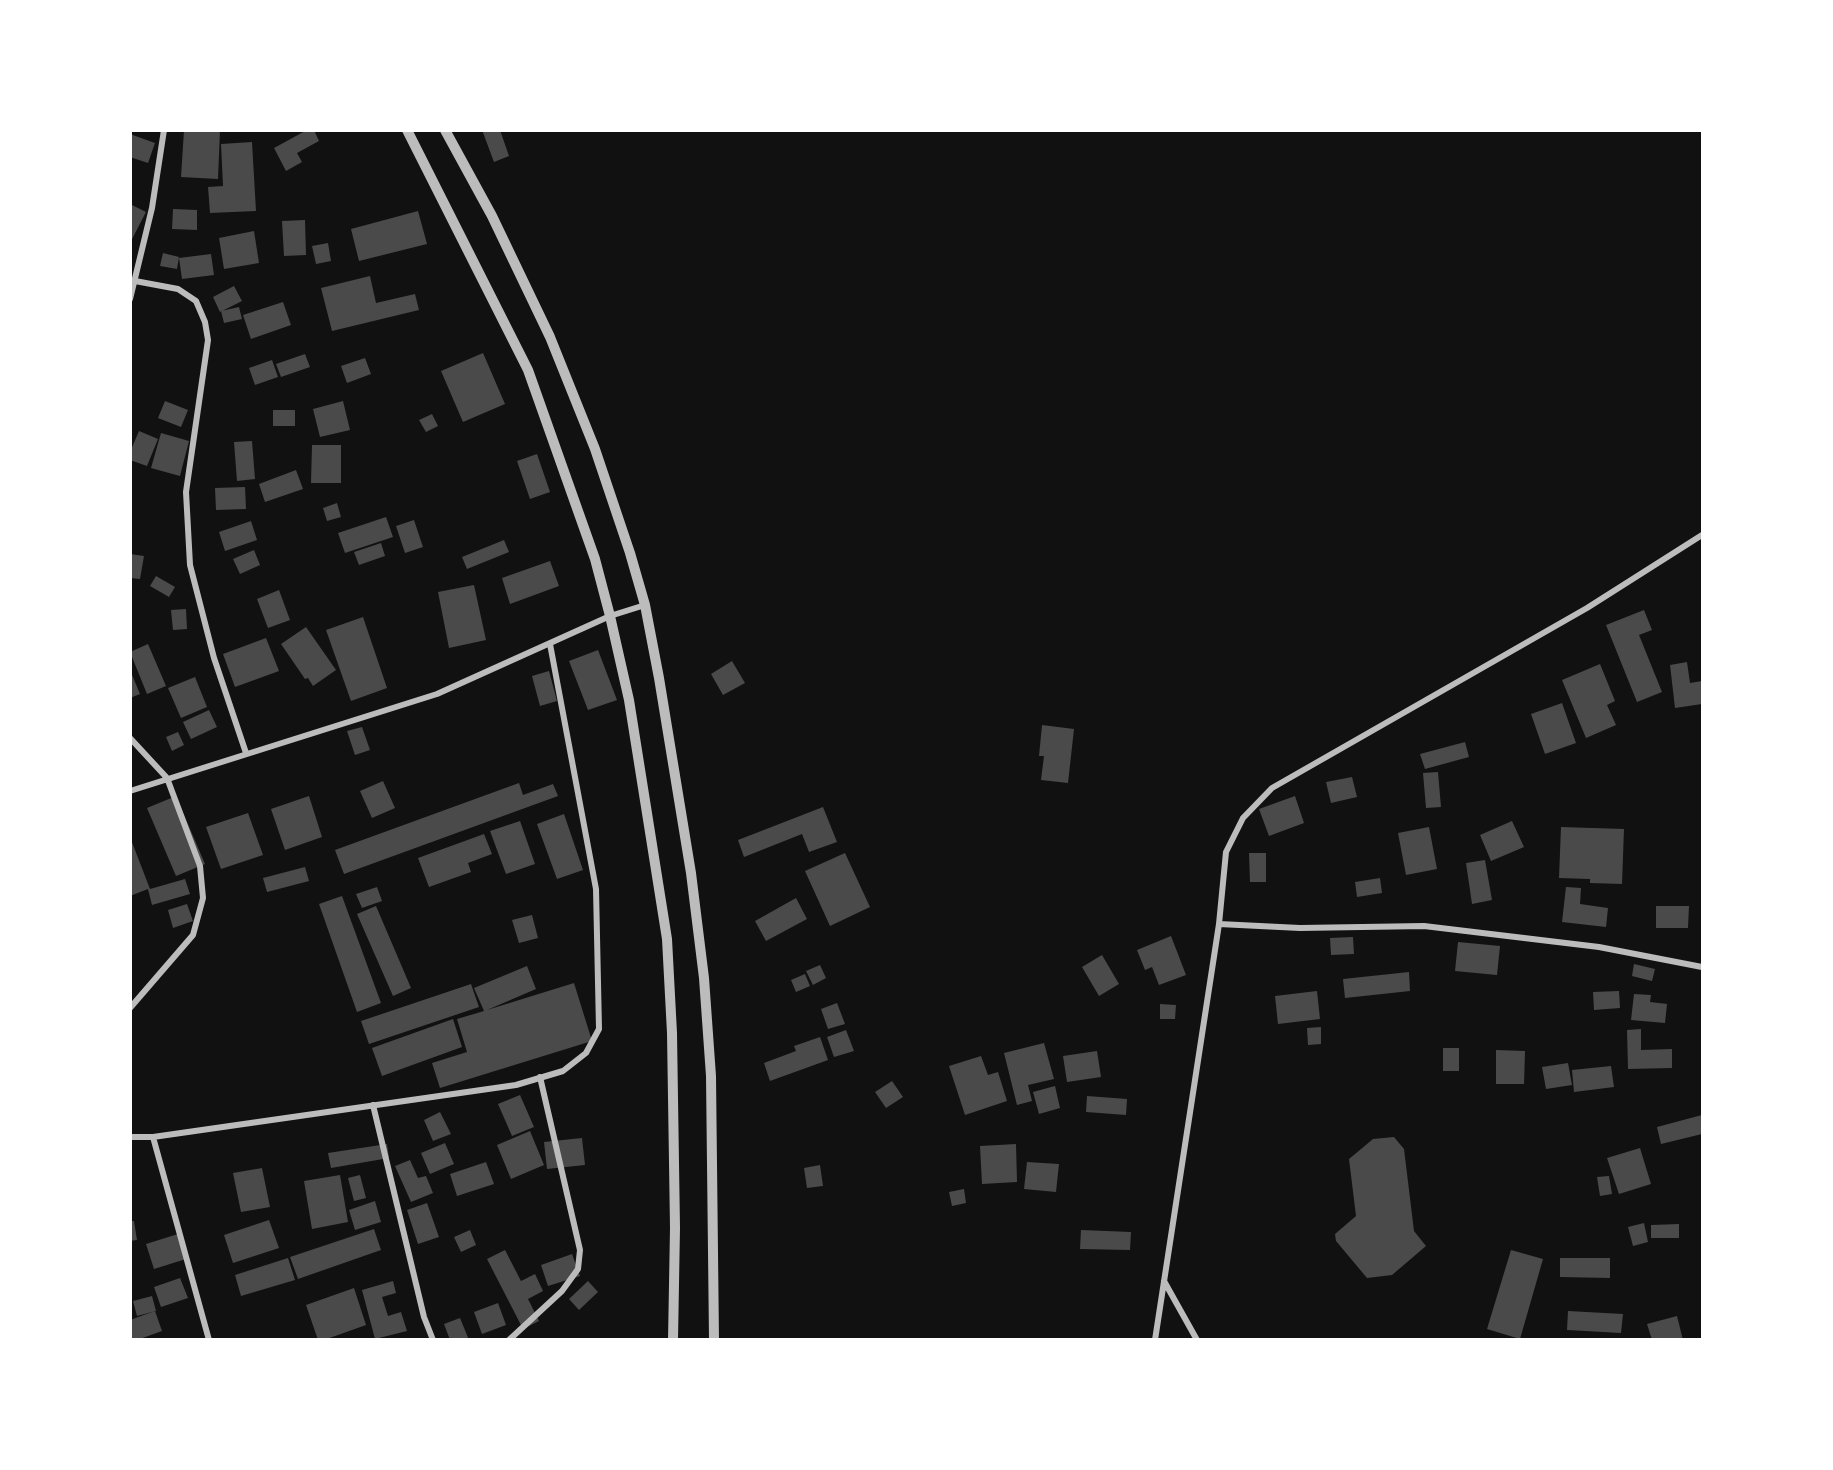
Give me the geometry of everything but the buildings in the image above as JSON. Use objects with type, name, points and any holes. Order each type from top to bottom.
[{"type":"street","points":[[130,299],[152,208],[164,130]]},
{"type":"street","points":[[407,130],[528,370],[591,548],[610,616],[633,722],[667,939],[672,1032],[674,1340]]},
{"type":"street","points":[[445,130],[492,216],[550,337],[596,449],[645,605],[692,873],[704,978],[711,1076],[714,1340]]},
{"type":"street","points":[[135,281],[178,289],[196,301],[205,322],[208,340],[186,492],[190,565],[214,658],[246,753]]},
{"type":"street","points":[[1155,1340],[1218,924],[1226,852],[1243,818],[1272,788],[1587,608],[1702,535]]},
{"type":"street","points":[[130,791],[437,694],[610,616],[645,605]]},
{"type":"street","points":[[130,1137],[153,1137],[516,1085],[563,1071],[586,1053],[599,1029],[596,890],[550,644]]},
{"type":"street","points":[[130,738],[167,778],[200,866],[203,898],[193,935],[130,1008]]},
{"type":"street","points":[[1218,924],[1300,928],[1424,926],[1599,947],[1702,967]]},
{"type":"street","points":[[509,1340],[562,1291],[578,1269],[580,1250],[540,1077]]},
{"type":"street","points":[[373,1106],[422,1306],[433,1340]]},
{"type":"street","points":[[153,1137],[209,1340]]},
{"type":"street","points":[[1164,1281],[1197,1340]]}]
